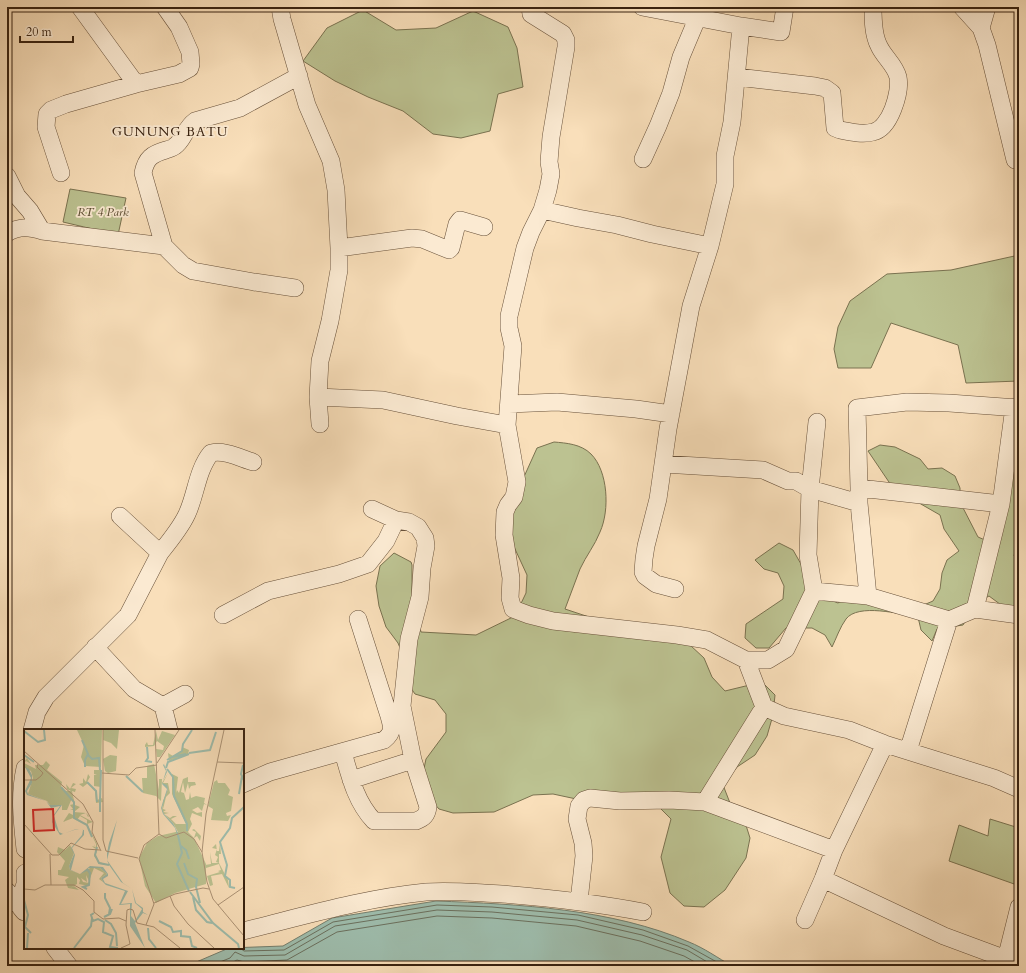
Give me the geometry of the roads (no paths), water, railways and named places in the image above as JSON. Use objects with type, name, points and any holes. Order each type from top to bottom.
[{"type":"street","points":[[80,7],[136,84]]},
{"type":"street","points":[[61,173],[46,127],[47,114],[51,110],[66,104],[136,84],[179,74],[190,68],[190,52],[179,27],[165,7]]},
{"type":"street","points":[[280,7],[282,19],[307,105],[333,169],[339,248],[338,279],[330,322],[320,361],[318,397],[320,424]]},
{"type":"street","points":[[530,7],[531,14],[563,34],[566,40],[566,47],[551,137],[549,162],[551,174],[548,190],[542,210],[525,248],[508,316],[513,346],[507,425],[518,482],[514,498],[508,505],[505,512],[504,535],[511,578],[510,598],[513,609],[528,615],[553,621],[677,635],[707,640],[746,660],[768,660],[786,649],[814,591],[808,564],[808,555],[810,489],[816,422]]},
{"type":"street","points":[[642,7],[700,12],[741,26],[780,32],[785,7]]},
{"type":"street","points":[[737,78],[825,88],[832,94],[835,128],[840,130],[874,132],[886,123],[897,100],[898,77],[889,59],[878,45],[873,21],[873,7]]},
{"type":"street","points":[[962,7],[981,28],[987,45],[1015,160]]},
{"type":"street","points":[[981,28],[987,7]]},
{"type":"street","points":[[643,159],[671,94],[681,58],[700,12]]},
{"type":"street","points":[[675,589],[653,582],[645,576],[646,546],[658,499],[668,429],[691,306],[710,246],[725,184],[725,156],[732,122],[741,26]]},
{"type":"street","points":[[295,288],[193,271],[183,265],[164,246],[143,173],[149,158],[156,153],[175,146],[190,125],[195,121],[240,108],[299,76]]},
{"type":"street","points":[[7,176],[17,196],[30,211],[42,231]]},
{"type":"street","points":[[542,210],[618,225],[652,234],[710,246]]},
{"type":"street","points":[[339,248],[412,238],[422,239],[449,250],[451,248],[457,224],[460,220],[484,227]]},
{"type":"street","points":[[7,233],[21,227],[27,227],[42,231],[164,246]]},
{"type":"street","points":[[318,397],[383,400],[507,425]]},
{"type":"street","points":[[509,404],[557,402],[636,409],[671,414]]},
{"type":"street","points":[[868,596],[859,496],[857,408],[907,402],[1017,406],[1001,504],[975,609]]},
{"type":"street","points":[[32,729],[37,712],[46,696],[128,615],[160,553],[187,514],[198,480],[211,453],[232,454],[253,462]]},
{"type":"street","points":[[663,464],[763,470],[788,481],[796,481],[810,489],[859,496],[1001,504]]},
{"type":"street","points":[[343,752],[356,795],[365,812],[374,822],[416,821],[422,819],[427,814],[428,807],[413,760],[402,706],[409,639],[420,597],[422,568],[426,546],[425,538],[418,527],[409,522],[396,520],[372,509]]},
{"type":"street","points":[[120,516],[160,553]]},
{"type":"street","points":[[223,615],[268,591],[339,574],[368,564],[386,541],[396,520]]},
{"type":"street","points":[[814,591],[868,596],[949,620],[975,609],[1019,615]]},
{"type":"street","points":[[244,784],[270,772],[384,740],[389,736],[392,729],[389,716],[358,619]]},
{"type":"street","points":[[908,751],[949,620]]},
{"type":"street","points":[[95,647],[134,689],[163,706],[170,729]]},
{"type":"street","points":[[746,660],[764,707],[784,716],[849,730],[885,744],[986,776],[1019,789]]},
{"type":"street","points":[[163,706],[185,694]]},
{"type":"street","points":[[705,802],[764,707]]},
{"type":"street","points":[[805,920],[834,850],[885,744]]},
{"type":"street","points":[[351,780],[413,760]]},
{"type":"street","points":[[24,774],[20,798],[24,842]]},
{"type":"street","points":[[578,901],[584,856],[583,843],[577,819],[579,806],[584,800],[590,798],[705,802],[834,850]]},
{"type":"street","points":[[823,879],[944,936],[1008,962],[1019,908]]},
{"type":"street","points":[[22,910],[24,884]]},
{"type":"street","points":[[7,891],[22,910]]},
{"type":"street","points":[[244,931],[358,902],[428,892],[483,893],[578,901],[643,912]]},
{"type":"water","points":[[436,901],[500,904],[565,910],[629,922],[659,931],[706,950],[732,966],[187,966],[227,949],[283,946],[332,918]]},
{"type":"district","name":"GUNUNG BATU","points":[[170,131]]},
{"type":"park label","name":"RT 4 Park","points":[[103,212]]}]
